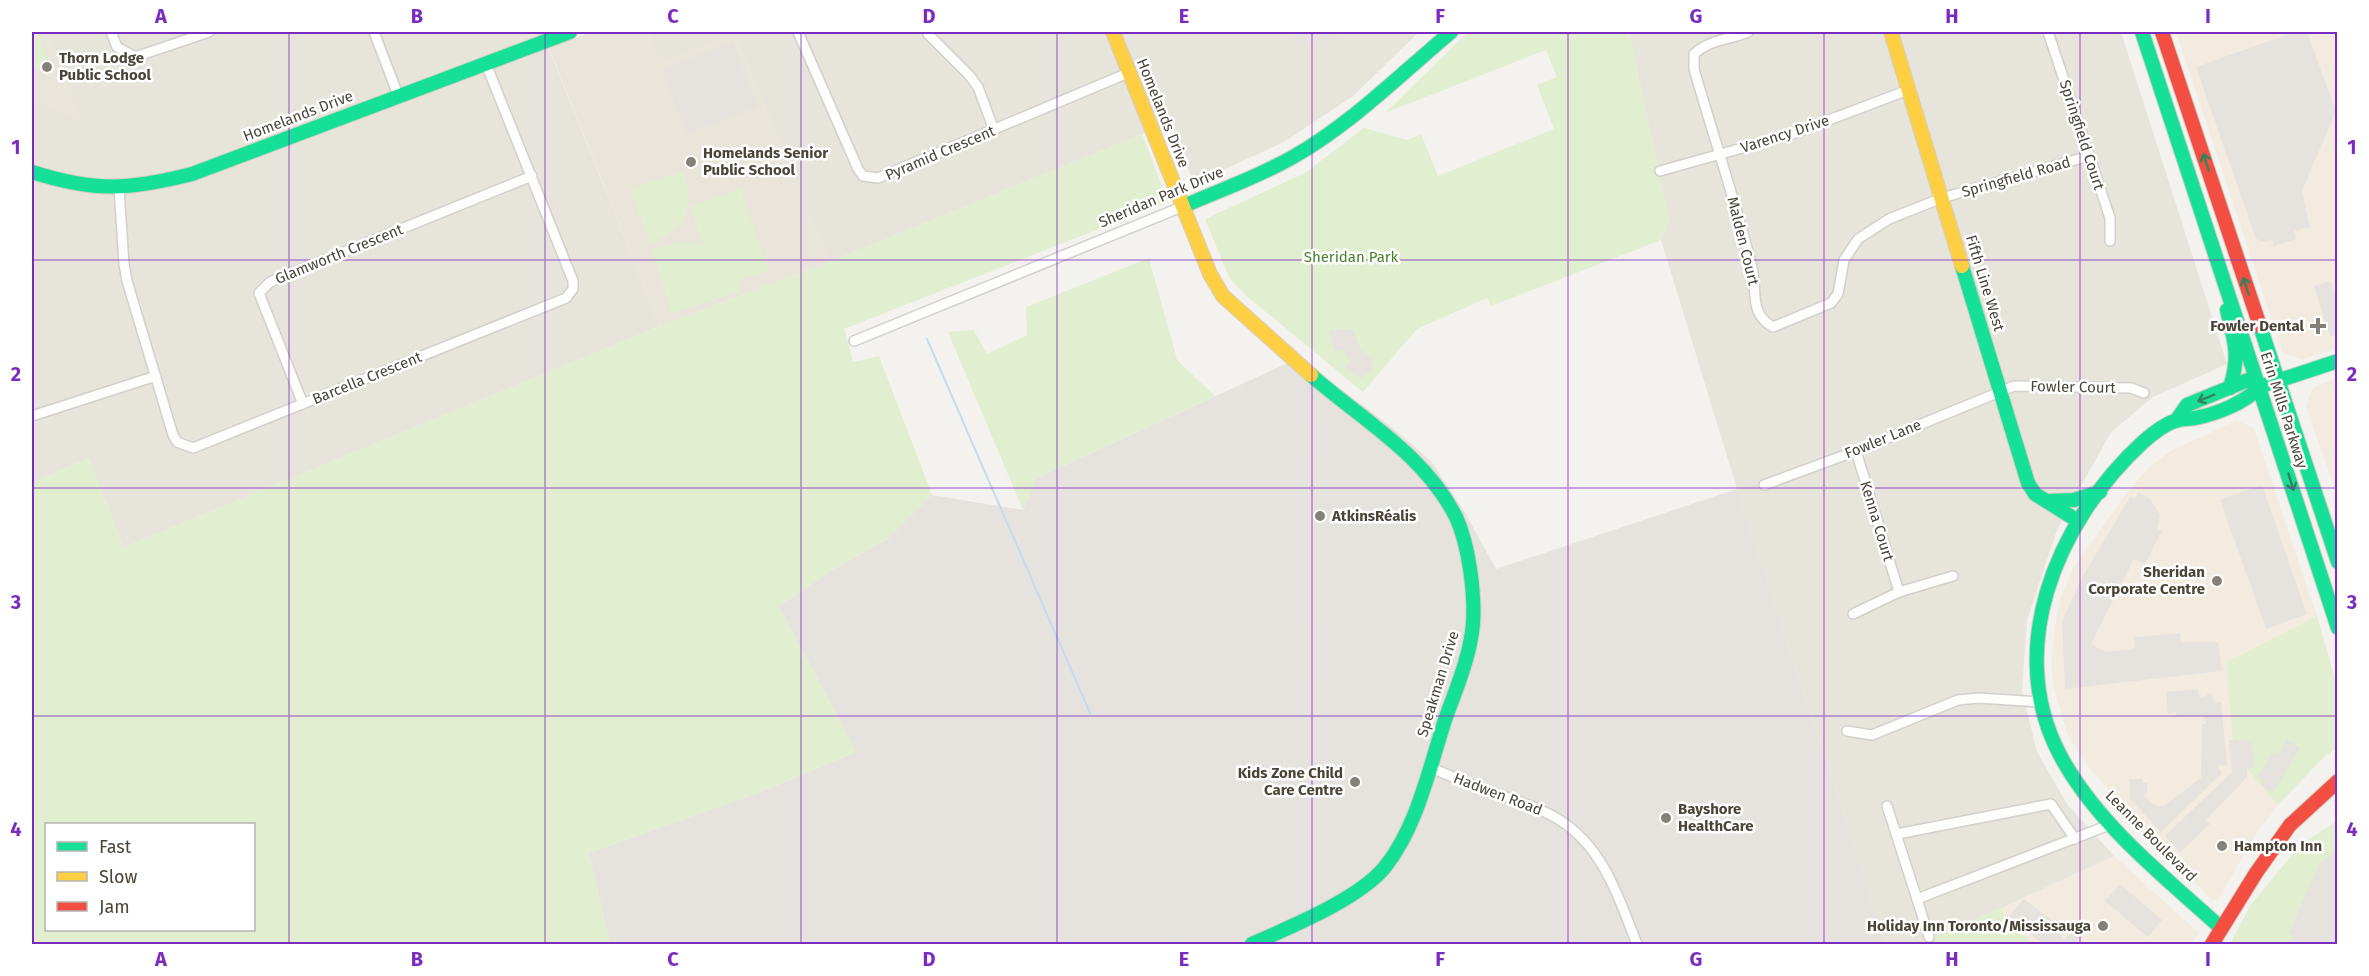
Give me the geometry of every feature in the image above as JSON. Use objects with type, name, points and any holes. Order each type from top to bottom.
[{"type":"street","points":[[111,32],[117,47],[135,57],[209,32]]},
{"type":"street","points":[[374,32],[398,95]]},
{"type":"street","name":"Homelands Drive","points":[[32,172],[58,181],[119,188],[157,183],[192,174],[570,32]]},
{"type":"street","name":"Pyramid Crescent","points":[[798,32],[858,169],[863,176],[878,178],[1128,73]]},
{"type":"street","name":"Homelands Drive","points":[[1113,32],[1184,206]]},
{"type":"street","name":"Sheridan Park Drive","points":[[854,341],[1184,206],[1294,156],[1357,113],[1451,32]]},
{"type":"street","name":"Malden Court","points":[[1748,32],[1710,42],[1695,54],[1694,69],[1752,269],[1757,313],[1763,322],[1773,327],[1831,303],[1838,294],[1844,260],[1858,239],[1890,219],[1942,198]]},
{"type":"street","name":"Fifth Line West","points":[[1891,32],[2028,483],[2035,494],[2078,521]]},
{"type":"street","name":"Springfield Court","points":[[2048,32],[2110,218],[2110,240]]},
{"type":"street","name":"Erin Mills Parkway","points":[[2142,32],[2337,628]]},
{"type":"street","name":"Erin Mills Parkway","points":[[2162,32],[2337,562]]},
{"type":"street","points":[[928,34],[978,87],[994,130]]},
{"type":"street","name":"Barcella Crescent","points":[[119,188],[124,264],[173,435],[177,442],[193,448],[566,298],[573,289],[573,280],[486,64]]},
{"type":"street","name":"Varency Drive","points":[[1660,171],[1792,134],[1908,90]]},
{"type":"street","name":"Springfield Road","points":[[1942,198],[2089,156]]},
{"type":"street","name":"Glamworth Crescent","points":[[303,404],[259,293],[262,288],[270,282],[532,176]]},
{"type":"street","name":"Speakman Drive","points":[[1184,206],[1210,274],[1223,296],[1320,383],[1403,448],[1432,482],[1456,518],[1469,562],[1473,593],[1473,625],[1464,666],[1414,813],[1398,848],[1384,868],[1365,886],[1252,945]]},
{"type":"street","points":[[2229,299],[2226,312],[2237,352],[2236,367],[2230,388]]},
{"type":"street","points":[[2260,387],[2337,361]]},
{"type":"street","points":[[32,417],[156,376]]},
{"type":"street","name":"Leanne Boulevard","points":[[2176,421],[2187,405],[2248,380],[2260,387],[2254,396],[2197,417],[2176,421],[2142,443],[2117,467],[2078,521],[2055,567],[2039,618],[2035,654],[2040,702],[2057,750],[2076,782],[2112,824],[2221,928]]},
{"type":"street","name":"Fowler Court","points":[[2001,391],[2014,386],[2026,386],[2131,388],[2144,393]]},
{"type":"street","name":"Fowler Lane","points":[[1764,485],[1856,451],[2001,391]]},
{"type":"street","name":"Kenna Court","points":[[1856,451],[1899,592]]},
{"type":"street","points":[[2045,501],[2062,503],[2080,500],[2100,492]]},
{"type":"street","points":[[1853,614],[1899,592],[1953,576]]},
{"type":"street","points":[[1847,731],[1872,735],[1958,700],[1978,698],[2040,702]]},
{"type":"street","name":"Hadwen Road","points":[[1429,767],[1539,808],[1564,822],[1579,835],[1603,866],[1637,945]]},
{"type":"street","points":[[2212,945],[2256,873],[2298,816],[2337,781]]},
{"type":"street","points":[[2298,816],[2313,809],[2337,790]]},
{"type":"street","points":[[1897,834],[2051,804],[2075,838]]},
{"type":"street","points":[[1887,806],[1929,937]]},
{"type":"street","points":[[1917,899],[2112,824]]},
{"type":"shaded area","points":[[32,32],[542,32],[660,326],[124,547],[88,458],[32,483]]},
{"type":"shaded area","name":"Thorn Lodge Public School","points":[[32,32],[48,32],[81,120],[32,102]]},
{"type":"shaded area","name":"Homelands Senior Public School","points":[[590,32],[648,32],[662,62],[734,34],[829,262],[660,326],[549,48]]},
{"type":"shaded area","points":[[648,32],[1419,32],[1353,96],[1284,142],[1194,183],[1169,123],[829,262],[734,34],[661,63]]},
{"type":"shaded area","points":[[1291,32],[1341,32],[1337,33],[1339,40],[1312,50],[1310,43],[1297,48]]},
{"type":"shaded area","points":[[1629,32],[2121,32],[2227,364],[2153,397],[2111,432],[2057,530],[2027,620],[2022,690],[2037,752],[2067,804],[2114,856],[1917,944],[1886,944],[1737,489],[1661,240],[1669,220]]},
{"type":"shaded area","points":[[2176,32],[2337,32],[2337,348],[2303,359],[2283,353]]},
{"type":"shaded area","points":[[2294,32],[2307,32],[2336,111],[2302,191],[2310,227],[2294,231],[2296,239],[2274,246],[2272,239],[2265,242],[2256,239],[2196,67]]},
{"type":"shaded area","points":[[733,42],[758,107],[687,134],[662,69]]},
{"type":"shaded area","points":[[2331,281],[2337,301],[2338,334],[2330,337],[2314,286]]},
{"type":"shaded area","points":[[1352,329],[1361,350],[1374,360],[1371,365],[1374,367],[1369,374],[1365,373],[1362,379],[1345,367],[1350,361],[1342,349],[1335,352],[1329,330]]},
{"type":"shaded area","points":[[1299,358],[1389,425],[1431,461],[1464,511],[1496,569],[1737,489],[1886,944],[610,944],[589,853],[766,790],[856,752],[779,606],[832,570],[886,540],[932,495],[1023,510],[1037,478]]},
{"type":"shaded area","points":[[1267,377],[1281,392],[1254,403],[1246,385]]},
{"type":"shaded area","points":[[2337,378],[2337,496],[2306,407],[2314,387]]},
{"type":"shaded area","points":[[1240,389],[1247,405],[1205,422],[1199,406]]},
{"type":"shaded area","points":[[1289,407],[1295,420],[1307,415],[1322,451],[1280,469],[1259,419]]},
{"type":"shaded area","points":[[1253,421],[1274,469],[1232,487],[1212,439]]},
{"type":"shaded area","points":[[2237,421],[2254,428],[2317,616],[2226,662],[2234,754],[2278,805],[2256,834],[2218,900],[2212,900],[2089,768],[2068,736],[2055,692],[2051,665],[2060,600],[2073,568],[2122,499],[2148,468],[2172,450]]},
{"type":"shaded area","points":[[1189,433],[1220,507],[1213,510],[1224,538],[1171,560],[1155,524],[1187,510],[1160,445]]},
{"type":"shaded area","points":[[2262,485],[2307,614],[2266,629],[2220,500]]},
{"type":"shaded area","points":[[2138,492],[2150,499],[2160,515],[2157,529],[2162,530],[2145,564],[2134,559],[2091,644],[2106,652],[2135,648],[2134,637],[2180,633],[2181,642],[2218,642],[2222,671],[2065,689],[2062,621],[2082,578],[2130,497],[2135,499]]},
{"type":"shaded area","points":[[1243,506],[1288,614],[1264,624],[1219,516]]},
{"type":"shaded area","points":[[1690,537],[1755,680],[1695,707],[1651,610],[1635,617],[1615,571]]},
{"type":"shaded area","points":[[1380,593],[1421,684],[1414,687],[1404,685],[1393,661],[1366,675],[1374,679],[1376,675],[1398,683],[1397,688],[1404,690],[1405,687],[1422,693],[1407,743],[1365,729],[1366,725],[1345,717],[1345,712],[1325,705],[1326,694],[1316,692],[1288,632]]},
{"type":"shaded area","points":[[893,615],[915,675],[894,683],[880,646],[842,660],[833,636]]},
{"type":"shaded area","points":[[1256,630],[1277,675],[1219,702],[1208,679],[1220,674],[1210,652]]},
{"type":"shaded area","points":[[996,637],[1004,657],[939,684],[931,664]]},
{"type":"shaded area","points":[[1288,678],[1298,701],[1257,719],[1247,696]]},
{"type":"shaded area","points":[[2197,689],[2200,698],[2207,696],[2207,693],[2212,694],[2214,704],[2221,702],[2227,765],[2217,766],[2222,773],[2161,832],[2130,799],[2129,779],[2142,779],[2143,783],[2147,783],[2147,792],[2144,795],[2152,804],[2158,806],[2165,805],[2201,778],[2202,724],[2206,724],[2205,719],[2203,716],[2176,717],[2176,712],[2168,714],[2166,692]]},
{"type":"shaded area","points":[[1295,706],[1300,710],[1276,759],[1270,756],[1292,707]]},
{"type":"shaded area","points":[[1311,721],[1331,729],[1276,859],[1256,851]]},
{"type":"shaded area","points":[[1102,724],[1105,730],[1113,726],[1117,739],[1124,737],[1144,784],[1137,787],[1150,820],[1160,826],[1158,820],[1196,804],[1199,811],[1220,801],[1218,796],[1264,778],[1268,791],[1228,809],[1226,815],[1235,812],[1268,902],[1160,944],[1121,858],[1128,855],[1125,853],[1098,866],[1055,757],[1064,743]]},
{"type":"shaded area","points":[[1547,726],[1554,742],[1503,764],[1496,748]]},
{"type":"shaded area","points":[[926,731],[961,835],[883,868],[810,856],[786,813],[791,808],[775,811],[766,793]]},
{"type":"shaded area","points":[[1660,739],[1664,746],[1593,777],[1590,770]]},
{"type":"shaded area","points":[[2229,740],[2252,740],[2255,767],[2247,769],[2247,777],[2206,820],[2210,824],[2180,852],[2165,836],[2232,772]]},
{"type":"shaded area","points":[[2287,740],[2300,748],[2273,793],[2261,786],[2264,781],[2257,777],[2273,752],[2278,755]]},
{"type":"shaded area","points":[[1767,800],[1795,868],[1771,878],[1774,886],[1740,899],[1738,893],[1729,896],[1716,864],[1724,861],[1718,847],[1734,840],[1730,830],[1757,819],[1751,806]]},
{"type":"shaded area","points":[[2337,852],[2338,937],[2334,944],[2284,944],[2294,936],[2289,933],[2320,862]]},
{"type":"shaded area","points":[[2114,856],[2199,933],[2191,944],[2035,944],[2001,921],[2004,907]]},
{"type":"shaded area","points":[[2120,884],[2162,920],[2148,937],[2105,901]]},
{"type":"shaded area","points":[[2024,899],[2063,929],[2059,935],[2064,938],[2070,934],[2069,928],[2082,925],[2082,934],[2075,944],[2043,944],[2009,916]]},
{"type":"shaded area","points":[[1780,900],[1789,920],[1733,944],[1718,944],[1712,929]]},
{"type":"green space","points":[[32,32],[38,32],[49,64],[32,70]]},
{"type":"green space","name":"Sheridan Park","points":[[1468,32],[1629,32],[1669,220],[1661,240],[1491,306],[1487,298],[1417,329],[1363,392],[1249,298],[1230,279],[1205,219],[1305,173],[1364,128],[1407,140],[1421,134],[1438,176],[1554,129],[1537,85],[1557,77],[1546,50],[1385,113]]},
{"type":"green space","points":[[1142,134],[1168,202],[844,329],[853,362],[879,356],[932,495],[886,540],[832,570],[779,606],[856,752],[766,790],[589,853],[610,944],[32,944],[32,483],[88,458],[124,547],[660,326],[829,262]]},
{"type":"green space","points":[[683,171],[689,195],[685,215],[672,231],[650,243],[630,189]]},
{"type":"green space","points":[[740,189],[769,270],[736,281],[741,292],[672,313],[652,251],[681,242],[703,245],[690,207]]},
{"type":"green space","points":[[1149,258],[1177,360],[1215,396],[1037,478],[1023,510],[948,332],[974,330],[987,354],[1027,335],[1026,307]]},
{"type":"green space","points":[[2317,616],[2337,686],[2337,749],[2327,754],[2278,805],[2234,754],[2226,662]]},
{"type":"green space","points":[[2337,821],[2337,944],[2230,944],[2250,906],[2300,845]]},
{"type":"green space","points":[[2004,907],[2002,921],[2035,944],[1917,944]]},
{"type":"waterway","points":[[927,339],[1090,713]]},
{"type":"traffic: fast","points":[[32,172],[94,186],[130,186],[192,174],[570,32]]},
{"type":"traffic: fast","points":[[1184,206],[1266,171],[1314,144],[1375,98],[1451,32]]},
{"type":"traffic: fast","points":[[2142,32],[2338,628]]},
{"type":"traffic: fast","points":[[1962,266],[2028,483],[2035,494],[2078,521]]},
{"type":"traffic: fast","points":[[2227,310],[2236,358],[2230,388]]},
{"type":"traffic: fast","points":[[2260,326],[2338,562]]},
{"type":"traffic: fast","points":[[2268,384],[2338,361]]},
{"type":"traffic: fast","points":[[1252,944],[1342,901],[1373,879],[1385,867],[1406,834],[1421,797],[1466,661],[1473,624],[1472,584],[1468,555],[1461,528],[1443,495],[1410,456],[1311,375]]},
{"type":"traffic: fast","points":[[2176,421],[2187,405],[2248,380],[2260,387]]},
{"type":"traffic: fast","points":[[2221,928],[2157,871],[2117,831],[2080,788],[2065,764],[2046,722],[2038,679],[2038,635],[2047,592],[2063,550],[2085,511],[2112,474],[2143,442],[2164,426],[2177,420],[2221,411],[2238,403],[2260,387]]},
{"type":"traffic: fast","points":[[2047,501],[2074,500],[2100,492]]},
{"type":"traffic: slow","points":[[1113,32],[1210,274],[1223,296],[1311,375]]},
{"type":"traffic: slow","points":[[1891,32],[1962,266]]},
{"type":"traffic: jam","points":[[2162,32],[2260,326]]},
{"type":"traffic: jam","points":[[2212,944],[2256,873],[2290,825],[2338,781]]},
{"type":"place","name":"Thorn Lodge Public School","points":[[47,67]]},
{"type":"place","name":"Homelands Senior Public School","points":[[691,162]]},
{"type":"place","name":"Fowler Dental","points":[[2318,326]]},
{"type":"place","name":"AtkinsRéalis","points":[[1320,516]]},
{"type":"place","name":"Sheridan Corporate Centre","points":[[2217,581]]},
{"type":"place","name":"Kids Zone Child Care Centre","points":[[1355,782]]},
{"type":"place","name":"Bayshore HealthCare","points":[[1666,818]]},
{"type":"place","name":"Hampton Inn","points":[[2222,846]]},
{"type":"place","name":"Holiday Inn Toronto/Mississauga","points":[[2103,926]]}]
